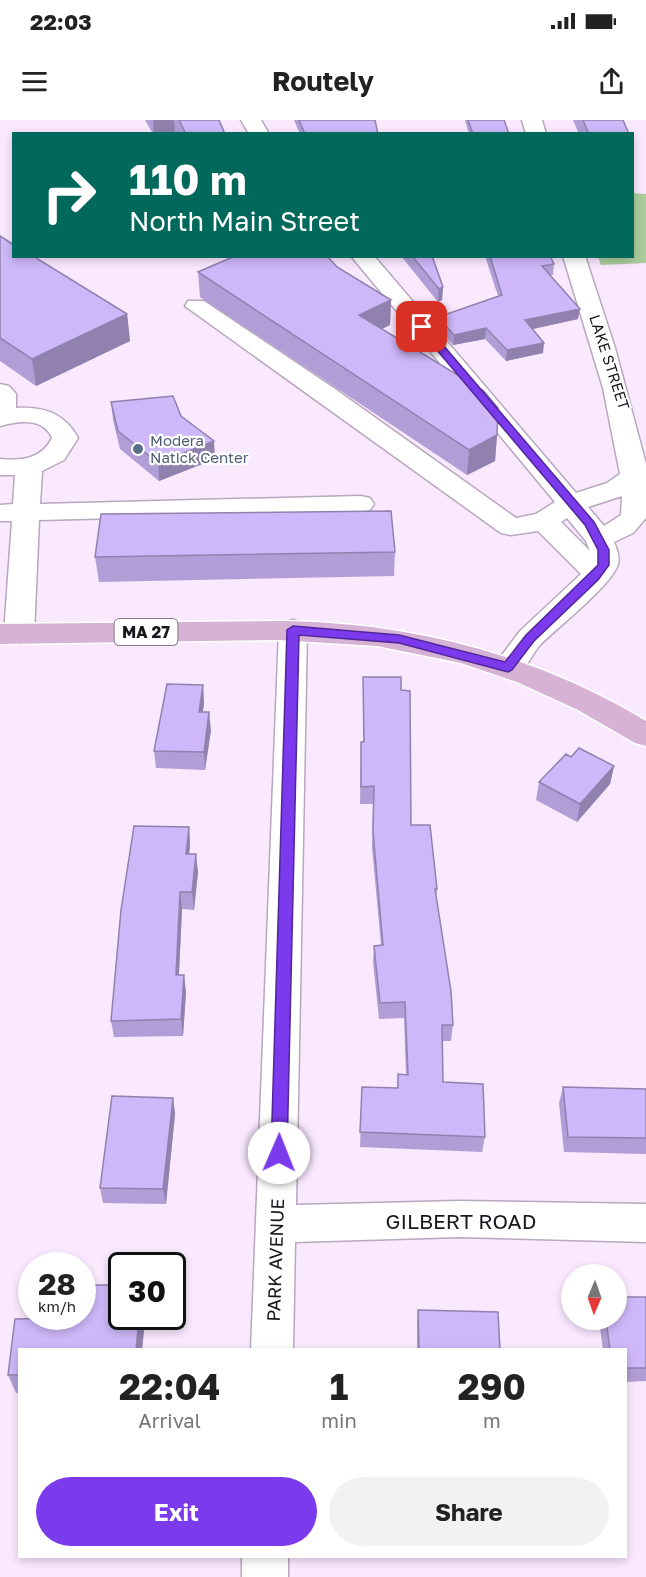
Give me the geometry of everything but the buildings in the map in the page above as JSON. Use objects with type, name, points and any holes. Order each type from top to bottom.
[{"type":"main road","name":"MA 27","points":[[10,634],[293,630],[399,639],[473,656],[508,668],[601,708],[646,735]]},
{"type":"street","points":[[364,258],[572,504],[599,538],[604,550],[604,565],[597,574],[530,638],[508,668]]},
{"type":"street","name":"LAKE STREET","points":[[575,258],[623,394],[637,470],[638,499],[634,516],[617,530],[599,538]]},
{"type":"street","points":[[196,306],[326,394],[511,527],[544,521],[572,504],[613,492],[630,480],[637,470]]},
{"type":"street","points":[[0,467],[29,467],[55,456],[65,438],[63,430],[45,418],[1,403]]},
{"type":"street","points":[[10,634],[28,513],[29,467]]},
{"type":"street","points":[[0,513],[361,504]]},
{"type":"street","points":[[544,521],[597,574]]},
{"type":"street","name":"PARK AVENUE","points":[[272,1348],[293,630]]},
{"type":"street","name":"GILBERT ROAD","points":[[277,1224],[449,1220],[646,1223]]},
{"type":"street","points":[[265,1558],[265,1577]]},
{"type":"green space","points":[[634,193],[646,194],[646,263],[601,265],[598,258],[634,258]]},
{"type":"place","name":"Modera Natick Center","points":[[138,449]]},
{"type":"route","points":[[279,1153],[293,630],[399,639],[473,656],[508,668],[530,638],[594,578],[604,565],[604,550],[590,524],[422,327]]}]
